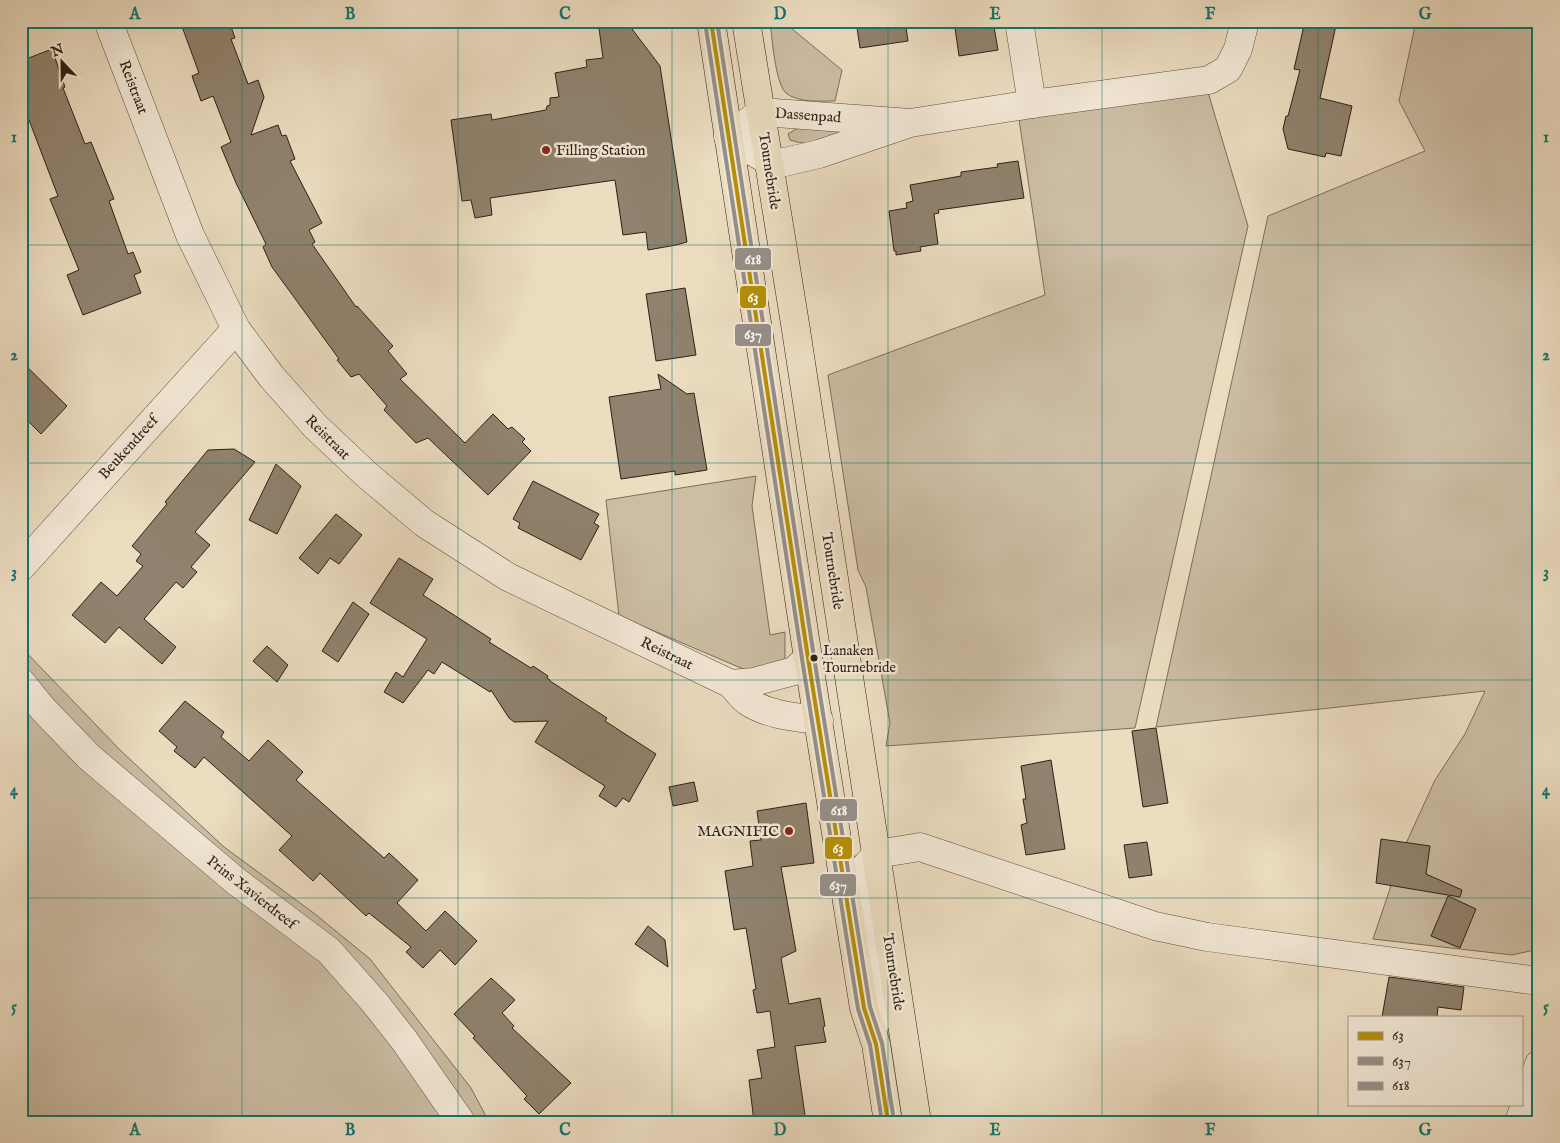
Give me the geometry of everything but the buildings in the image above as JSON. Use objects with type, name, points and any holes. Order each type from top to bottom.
[{"type":"main road","points":[[711,21],[808,658],[864,1008],[876,1044],[888,1122]]},
{"type":"main road","name":"Tournebride","points":[[746,21],[796,330],[917,1122]]},
{"type":"street","name":"Reistraat","points":[[108,21],[190,235],[236,329],[271,376],[315,426],[367,476],[424,523],[508,576],[731,684],[747,700],[762,708],[793,717],[819,720]]},
{"type":"street","points":[[1019,21],[1032,104]]},
{"type":"street","name":"Dassenpad","points":[[769,162],[785,162],[819,154],[910,124],[1032,104],[1210,80],[1228,69],[1238,48],[1245,21]]},
{"type":"street","name":"Dassenpad","points":[[728,137],[761,112],[910,124]]},
{"type":"street","points":[[728,137],[769,162]]},
{"type":"street","name":"Beukendreef","points":[[26,550],[236,329]]},
{"type":"street","points":[[731,684],[754,682],[794,671],[808,658]]},
{"type":"street","name":"Prins Xavierdreef","points":[[21,682],[42,708],[89,757],[237,882],[329,951],[375,1003],[404,1040],[460,1122]]},
{"type":"street","points":[[876,1044],[873,970],[864,868],[877,854],[920,847],[1155,926],[1207,937],[1539,981]]},
{"type":"street","points":[[1519,1122],[1539,1064]]},
{"type":"shaded area","points":[[770,21],[790,21],[791,28],[842,70],[835,101],[803,100],[786,93],[779,80]]},
{"type":"shaded area","points":[[1416,21],[1539,21],[1539,949],[1512,955],[1373,939],[1403,850],[1435,780],[1465,734],[1485,691],[1156,727],[1268,216],[1425,151],[1399,101]]},
{"type":"shaded area","points":[[1207,89],[1248,226],[1135,728],[886,746],[890,723],[866,587],[858,570],[828,375],[1045,295],[1019,119]]},
{"type":"shaded area","points":[[814,126],[855,126],[831,139],[816,143],[800,143],[790,140],[788,134],[796,129]]},
{"type":"shaded area","points":[[756,476],[752,506],[770,635],[785,632],[785,659],[748,671],[619,616],[606,500]]},
{"type":"shaded area","points":[[21,647],[121,751],[224,847],[315,914],[370,959],[471,1088],[489,1122],[21,1122]]},
{"type":"transit line","name":"63","points":[[711,21],[808,658],[864,1008],[876,1044],[888,1122]]},
{"type":"transit line","name":"618","points":[[717,21],[814,657],[870,1007],[882,1043],[894,1121]]},
{"type":"transit line","name":"637","points":[[705,22],[802,659],[858,1009],[870,1045],[882,1122]]},
{"type":"place","name":"Filling Station","points":[[546,150]]},
{"type":"place","name":"Lanaken Tournebride","points":[[814,658]]},
{"type":"place","name":"MAGNIFIC","points":[[789,831]]}]
